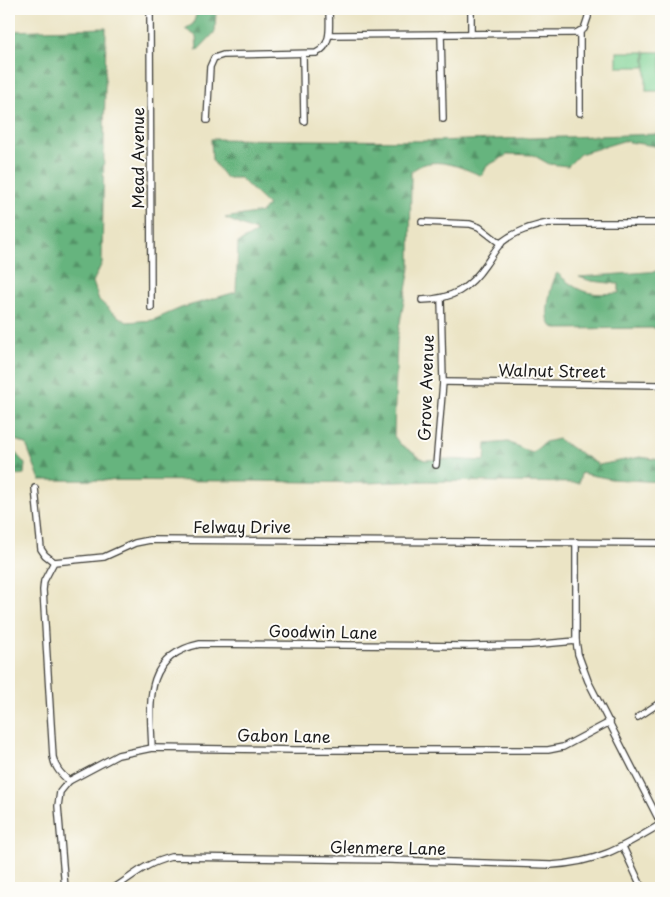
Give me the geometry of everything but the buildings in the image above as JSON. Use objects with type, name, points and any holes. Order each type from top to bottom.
[{"type":"street","name":"Mead Avenue","points":[[150,9],[151,308]]},
{"type":"street","points":[[207,120],[210,66],[214,58],[223,56],[316,54],[326,45],[329,35],[329,9]]},
{"type":"street","points":[[471,9],[471,34]]},
{"type":"street","points":[[580,113],[582,30],[588,17],[588,9]]},
{"type":"street","points":[[329,35],[576,33],[582,30]]},
{"type":"street","points":[[440,34],[443,119]]},
{"type":"street","points":[[303,54],[304,121]]},
{"type":"street","points":[[422,222],[470,224],[479,227],[501,244]]},
{"type":"street","points":[[422,300],[442,299],[457,293],[469,285],[477,278],[501,244],[517,232],[548,223],[661,223]]},
{"type":"street","name":"Grove Avenue","points":[[436,465],[443,382],[442,299]]},
{"type":"street","name":"Walnut Street","points":[[443,382],[661,385]]},
{"type":"street","points":[[35,488],[41,549],[54,562],[44,581],[43,590],[53,757],[59,772],[68,781],[58,798],[66,888]]},
{"type":"street","name":"Felway Drive","points":[[54,562],[104,556],[135,543],[150,540],[661,543]]},
{"type":"street","points":[[576,542],[576,641],[578,654],[588,681],[661,824]]},
{"type":"street","name":"Goodwin Lane","points":[[152,748],[150,698],[154,680],[161,666],[168,658],[179,650],[190,646],[200,644],[470,646],[531,645],[576,641]]},
{"type":"street","points":[[638,717],[661,702]]},
{"type":"street","name":"Gabon Lane","points":[[68,781],[118,755],[152,748],[548,750],[563,747],[610,722]]},
{"type":"street","name":"Glenmere Lane","points":[[114,888],[140,868],[156,860],[171,856],[389,860],[551,866],[580,862],[623,847],[661,824]]},
{"type":"street","points":[[623,847],[642,888]]},
{"type":"green space","points":[[198,9],[216,9],[215,32],[197,51],[196,36],[185,29],[193,24]]},
{"type":"green space","points":[[106,28],[102,263],[93,282],[99,300],[113,313],[127,322],[153,320],[181,308],[236,292],[238,243],[257,232],[225,218],[262,212],[268,205],[240,178],[226,178],[212,160],[211,139],[433,141],[661,134],[661,147],[623,141],[580,154],[568,166],[549,164],[533,155],[509,154],[487,166],[482,176],[446,163],[428,163],[419,166],[411,172],[410,268],[397,339],[394,436],[400,444],[424,460],[485,461],[486,444],[508,442],[532,453],[545,442],[558,439],[599,465],[640,457],[661,460],[661,482],[611,479],[581,473],[579,483],[40,480],[26,444],[9,438],[9,31]]},
{"type":"green space","points":[[617,52],[645,52],[645,67],[617,67]]},
{"type":"green space","points":[[646,52],[661,52],[661,91],[646,91]]},
{"type":"green space","points":[[661,271],[661,328],[556,329],[550,324],[548,319],[549,298],[557,273],[572,285],[585,292],[608,294],[619,293],[619,284],[591,281],[579,277]]},
{"type":"green space","points":[[9,450],[13,450],[25,464],[24,474],[9,476]]}]
